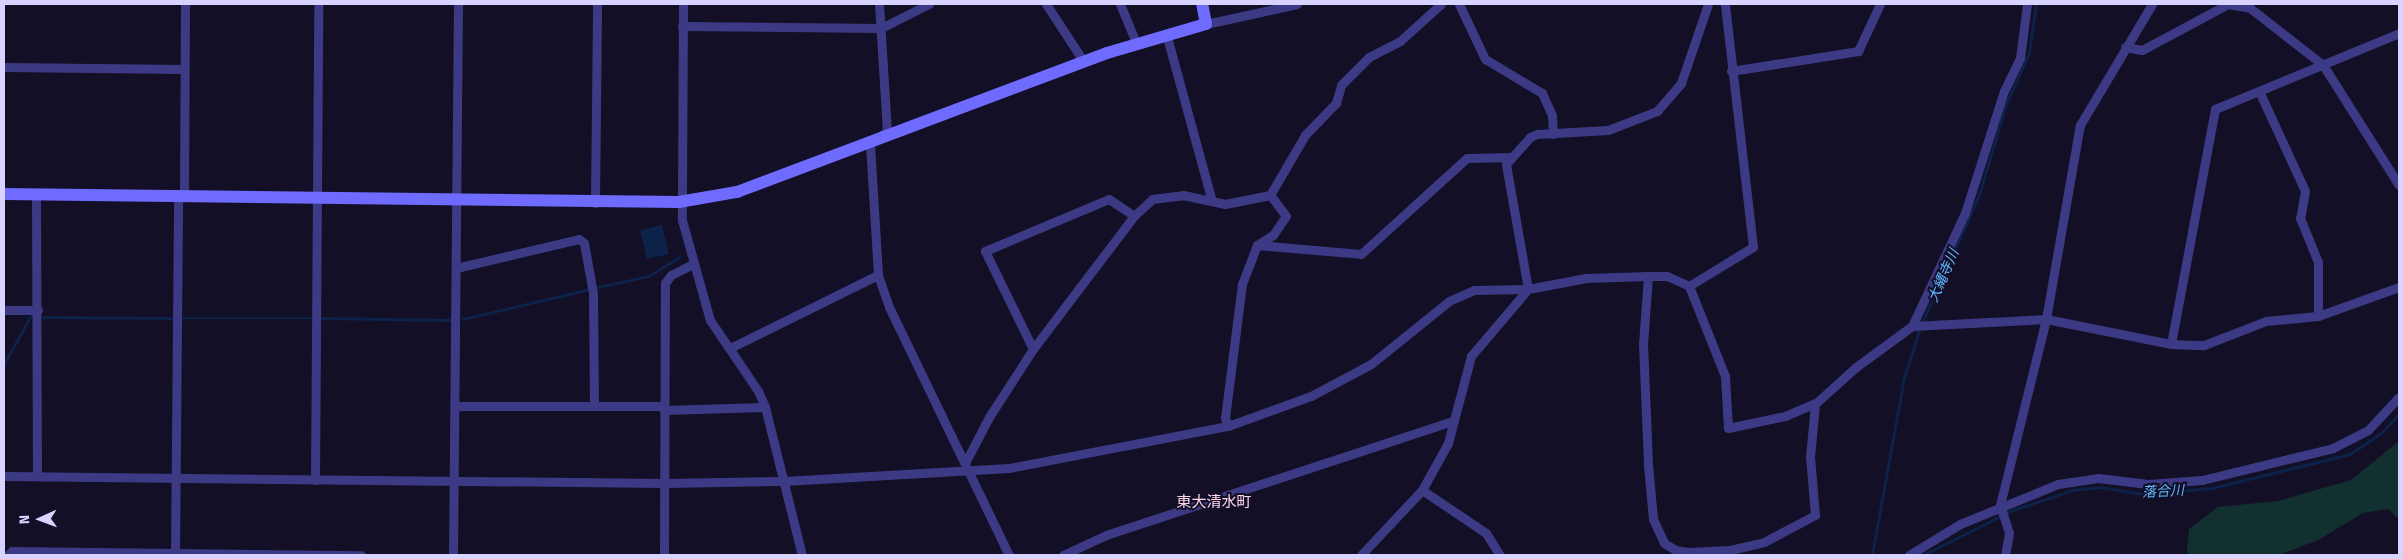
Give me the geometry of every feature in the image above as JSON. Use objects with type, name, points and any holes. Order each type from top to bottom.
[{"type":"street","points":[[175,554],[174,479],[185,4]]},
{"type":"street","points":[[315,480],[318,4]]},
{"type":"street","points":[[453,555],[458,4]]},
{"type":"street","points":[[595,203],[598,4]]},
{"type":"street","points":[[683,4],[680,202],[693,264],[710,320],[758,391],[765,407],[802,555]]},
{"type":"street","points":[[870,144],[886,131],[879,4]]},
{"type":"street","points":[[682,26],[881,28],[929,4]]},
{"type":"street","points":[[1046,4],[1084,62]]},
{"type":"street","points":[[1120,4],[1137,45]]},
{"type":"street","points":[[1202,4],[1206,24]]},
{"type":"street","points":[[4,194],[595,203],[680,202],[737,192],[870,144],[1084,62],[1206,24],[1297,4]]},
{"type":"street","points":[[965,463],[988,418],[1033,349],[1134,216],[1152,199],[1166,194],[1212,200],[1225,204],[1270,195],[1305,136],[1336,103],[1341,85],[1369,57],[1400,41],[1441,4]]},
{"type":"street","points":[[1459,4],[1485,59],[1542,93],[1552,115],[1554,134]]},
{"type":"street","points":[[1528,289],[1507,181],[1506,164],[1530,137],[1608,130],[1657,111],[1681,83],[1708,4]]},
{"type":"street","points":[[1689,286],[1753,247],[1731,72],[1725,4]]},
{"type":"street","points":[[1731,72],[1858,51],[1880,4]]},
{"type":"street","points":[[4,476],[665,483],[784,481],[971,472],[1228,426],[1338,383],[1371,364],[1463,294],[1528,289],[1586,278],[1667,276],[1689,286],[1726,376],[1728,428],[1785,416],[1815,404],[1856,367],[1914,326],[1965,213],[2004,91],[2020,58],[2027,4]]},
{"type":"street","points":[[2005,555],[2007,519],[2000,505],[2046,318],[2075,142],[2090,103],[2152,4]]},
{"type":"street","points":[[2125,47],[2142,50],[2228,4],[2240,5],[2323,65],[2399,185]]},
{"type":"street","points":[[2171,344],[2215,109],[2399,32]]},
{"type":"street","points":[[1167,37],[1212,200]]},
{"type":"street","points":[[4,67],[184,69]]},
{"type":"street","points":[[2260,91],[2305,191],[2300,218],[2318,262],[2318,316]]},
{"type":"street","points":[[870,144],[878,275],[889,307],[1010,555]]},
{"type":"street","points":[[1257,245],[1361,254],[1467,158],[1512,157]]},
{"type":"street","points":[[36,195],[38,476]]},
{"type":"street","points":[[1228,426],[1226,418],[1242,284],[1257,245],[1272,235],[1286,216],[1270,195]]},
{"type":"street","points":[[1033,349],[986,251],[1109,199],[1134,216]]},
{"type":"street","points":[[456,268],[579,240],[584,243],[593,293],[594,405]]},
{"type":"street","points":[[664,555],[665,283],[671,275],[693,264]]},
{"type":"street","points":[[730,348],[878,275]]},
{"type":"street","points":[[1648,276],[1643,344],[1648,465],[1653,519],[1664,543],[1682,551],[1730,550],[1764,542],[1816,515],[1810,457],[1815,404]]},
{"type":"street","points":[[1914,326],[2046,318],[2171,344],[2204,345],[2266,321],[2318,316],[2399,288]]},
{"type":"street","points":[[1361,555],[1422,490],[1448,443],[1452,421],[1474,351],[1528,289]]},
{"type":"street","points":[[4,310],[38,310]]},
{"type":"street","points":[[1909,555],[1960,524],[2000,505],[2073,480],[2098,478],[2148,484],[2202,480],[2275,465],[2350,441],[2386,415],[2399,397]]},
{"type":"street","points":[[455,406],[765,407]]},
{"type":"street","points":[[1063,555],[1106,535],[1452,421]]},
{"type":"street","points":[[1422,490],[1486,533],[1500,555]]},
{"type":"street","points":[[8,555],[12,551],[361,555]]},
{"type":"green space","points":[[2399,441],[2399,519],[2388,509],[2363,513],[2318,540],[2279,555],[2189,555],[2187,551],[2189,529],[2218,507],[2278,501],[2351,480]]},
{"type":"water","points":[[662,225],[669,254],[647,259],[640,230]]},
{"type":"waterway","name":"大縄寺川","points":[[1922,323],[1979,195],[2006,104],[2029,53],[2036,4]]},
{"type":"waterway","points":[[598,287],[649,276],[679,257]]},
{"type":"waterway","points":[[463,319],[590,289]]},
{"type":"waterway","points":[[4,364],[30,317]]},
{"type":"waterway","points":[[43,317],[171,318]]},
{"type":"waterway","points":[[182,318],[311,318]]},
{"type":"waterway","points":[[320,318],[451,320]]},
{"type":"waterway","name":"大縄寺川","points":[[1872,555],[1904,378],[1920,328]]},
{"type":"waterway","name":"落合川","points":[[1923,555],[2013,510],[2073,490],[2100,487],[2143,494],[2212,488],[2350,454],[2381,433],[2399,414]]},
{"type":"district","name":"東大清水町","points":[[1214,503]]}]
